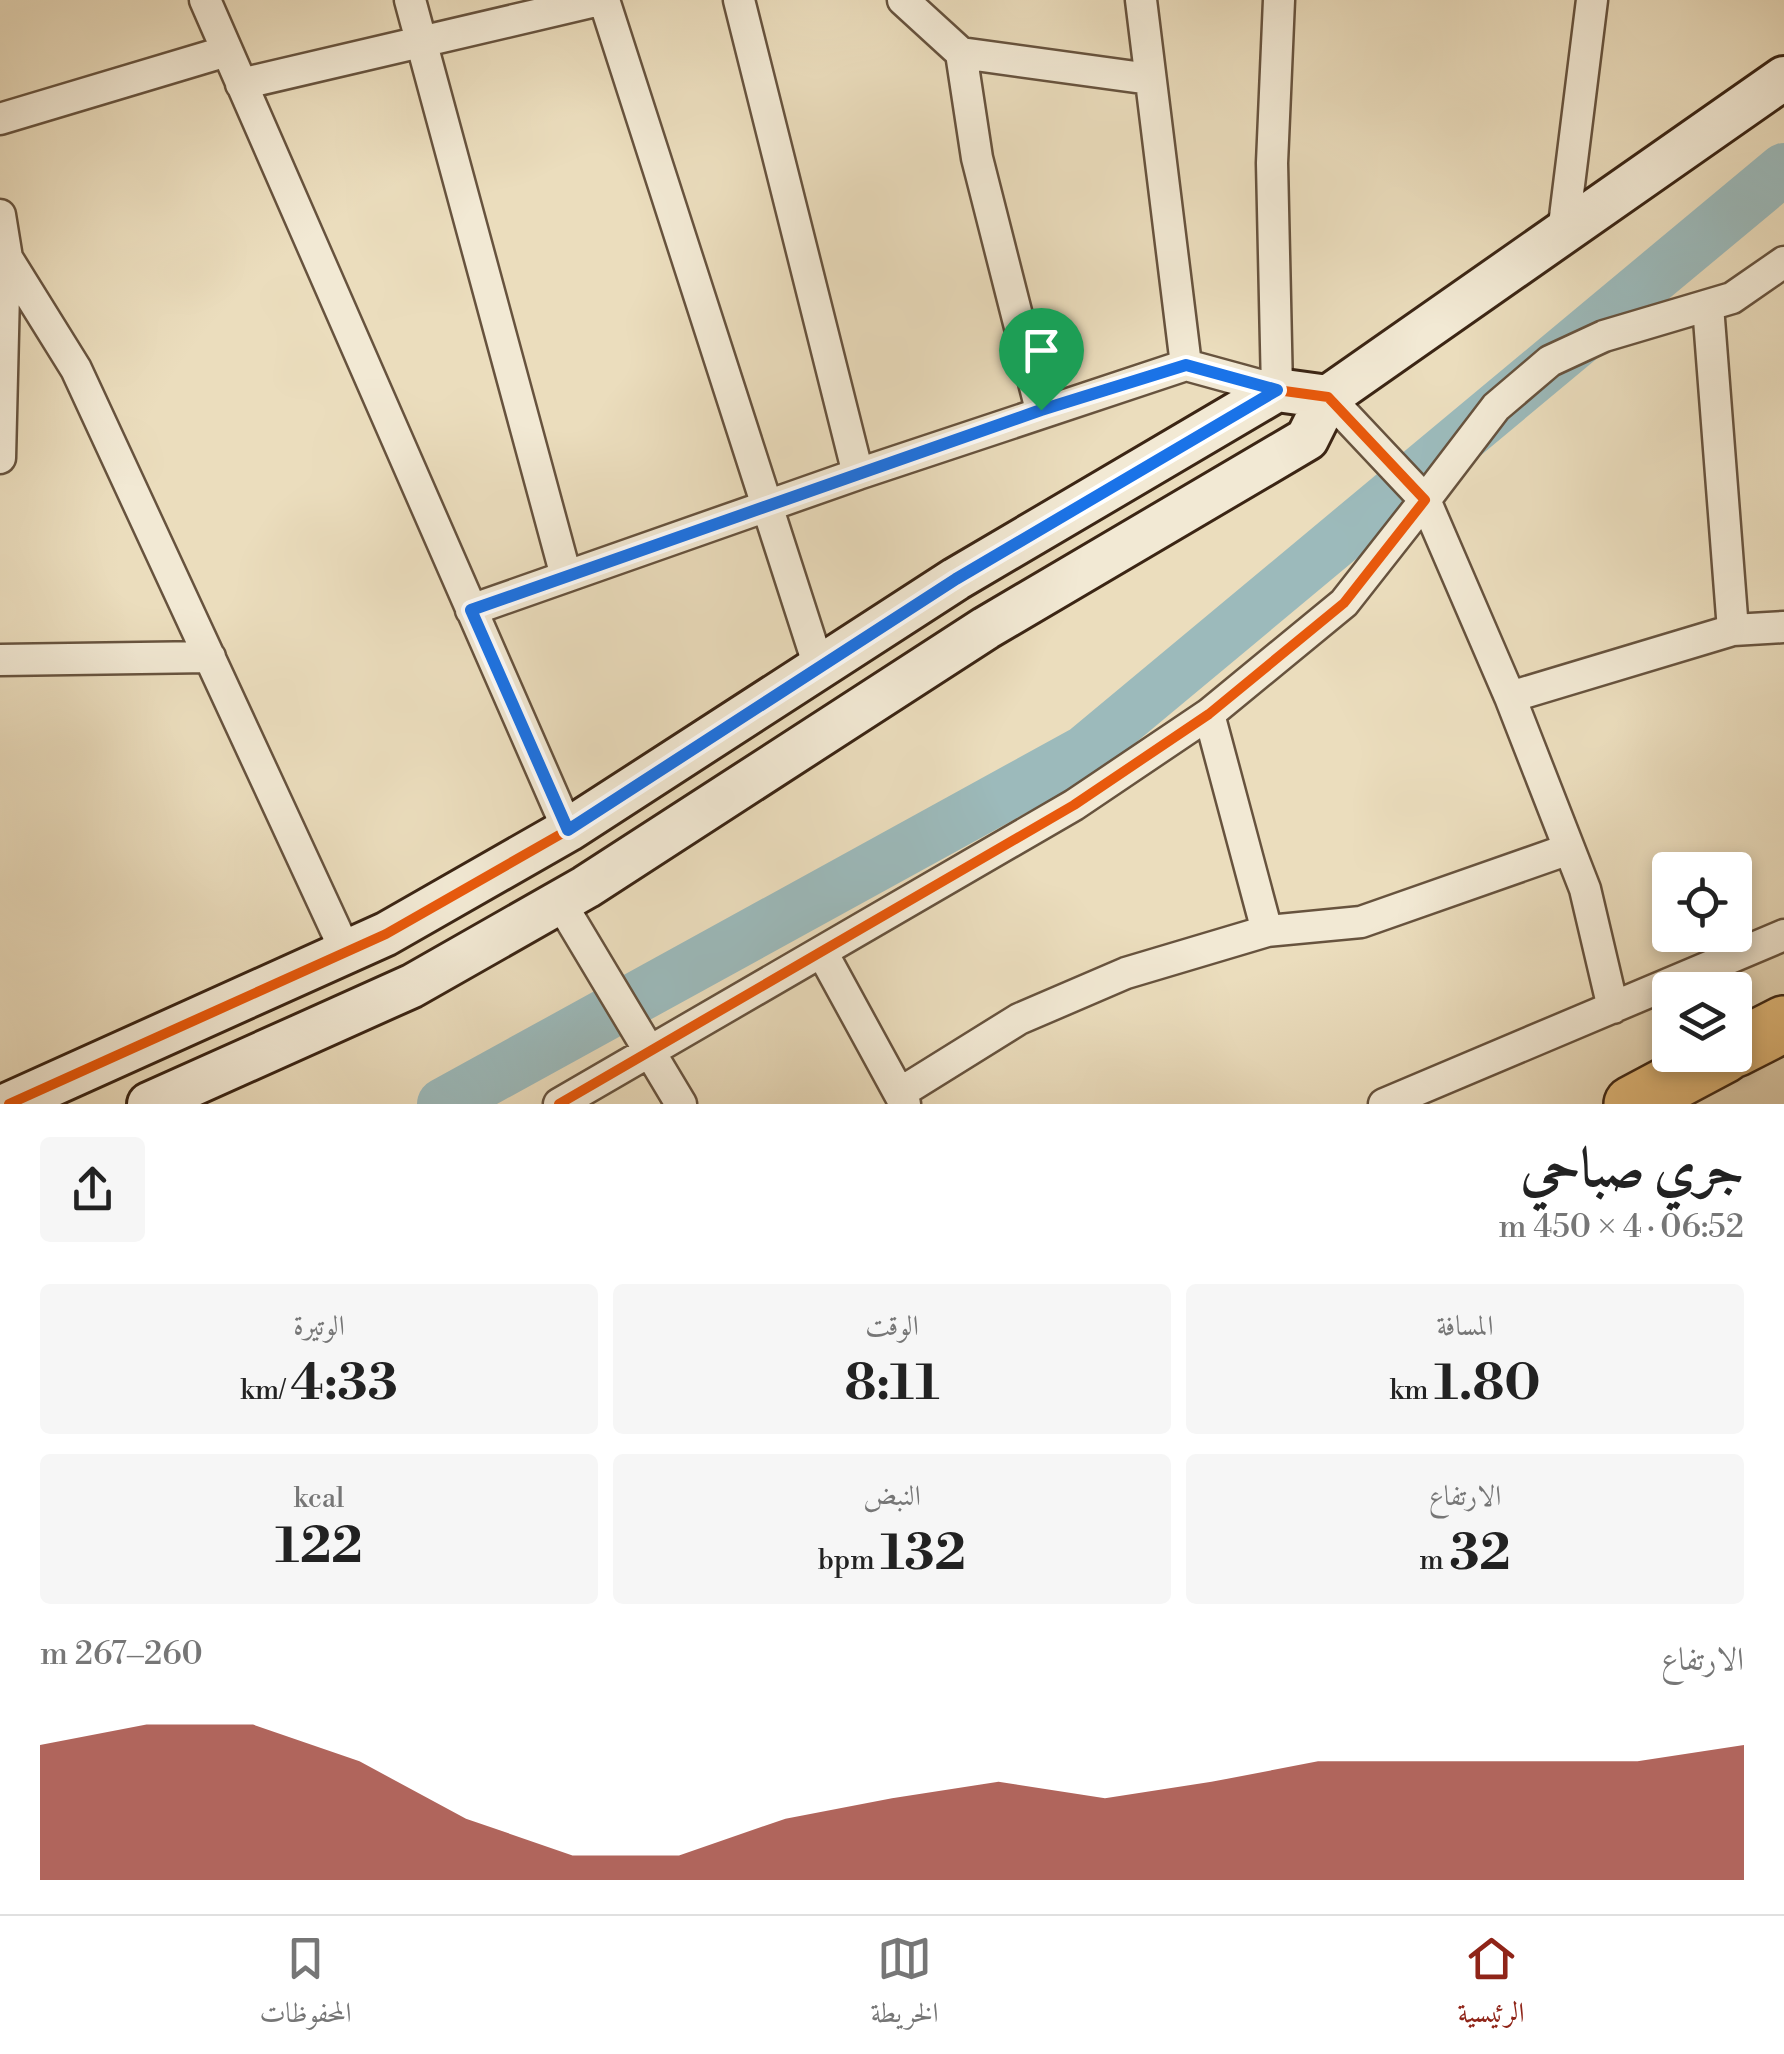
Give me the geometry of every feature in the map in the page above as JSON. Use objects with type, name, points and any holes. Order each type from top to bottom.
[{"type":"highway","points":[[1752,1040],[1784,1024]]},
{"type":"highway","points":[[1632,1104],[1692,1072]]},
{"type":"street","points":[[205,0],[568,830]]},
{"type":"street","points":[[410,0],[418,43],[566,576]]},
{"type":"street","points":[[242,84],[602,0],[764,506],[820,667]]},
{"type":"street","points":[[739,0],[858,474]]},
{"type":"street","points":[[903,0],[961,53],[1150,79]]},
{"type":"street","points":[[1141,0],[1186,365]]},
{"type":"street","points":[[1277,390],[1272,163],[1279,0]]},
{"type":"street","points":[[1563,232],[1592,0]]},
{"type":"street","points":[[0,118],[227,51]]},
{"type":"street","points":[[961,53],[977,158],[1041,410]]},
{"type":"street","points":[[150,1104],[412,986],[560,902],[986,628],[1307,439],[1328,397],[1784,78]]},
{"type":"street","points":[[0,458],[3,230]]},
{"type":"street","points":[[3,230],[7,258],[76,368],[346,952]]},
{"type":"street","points":[[559,1104],[824,954],[1074,805],[1209,714],[1344,603],[1496,407],[1550,361],[1604,336],[1732,298],[1784,262]]},
{"type":"street","points":[[1708,306],[1733,630]]},
{"type":"street","points":[[471,610],[1041,410],[1186,365],[1277,390],[1328,397],[1425,500],[1510,697],[1585,889],[1613,1008]]},
{"type":"street","points":[[9,1104],[346,952],[568,830],[956,579],[1277,390]]},
{"type":"street","points":[[1510,697],[1733,630],[1784,628]]},
{"type":"street","points":[[0,660],[210,658]]},
{"type":"street","points":[[1209,714],[1267,931]]},
{"type":"street","points":[[824,954],[903,1098],[1019,1019],[1126,973],[1267,931],[1360,922],[1569,849]]},
{"type":"street","points":[[560,902],[682,1104]]},
{"type":"street","points":[[1384,1104],[1784,935]]},
{"type":"waterway","points":[[443,1104],[1085,751],[1784,169]]},
{"type":"cycle path","points":[[9,1104],[386,934],[568,830],[956,579],[1277,390],[1328,397],[1425,500],[1344,603],[1209,714],[1074,805],[559,1104]]},
{"type":"route","points":[[1186,365],[1277,390],[956,579],[568,830],[471,610],[1041,410],[1186,365]]}]
